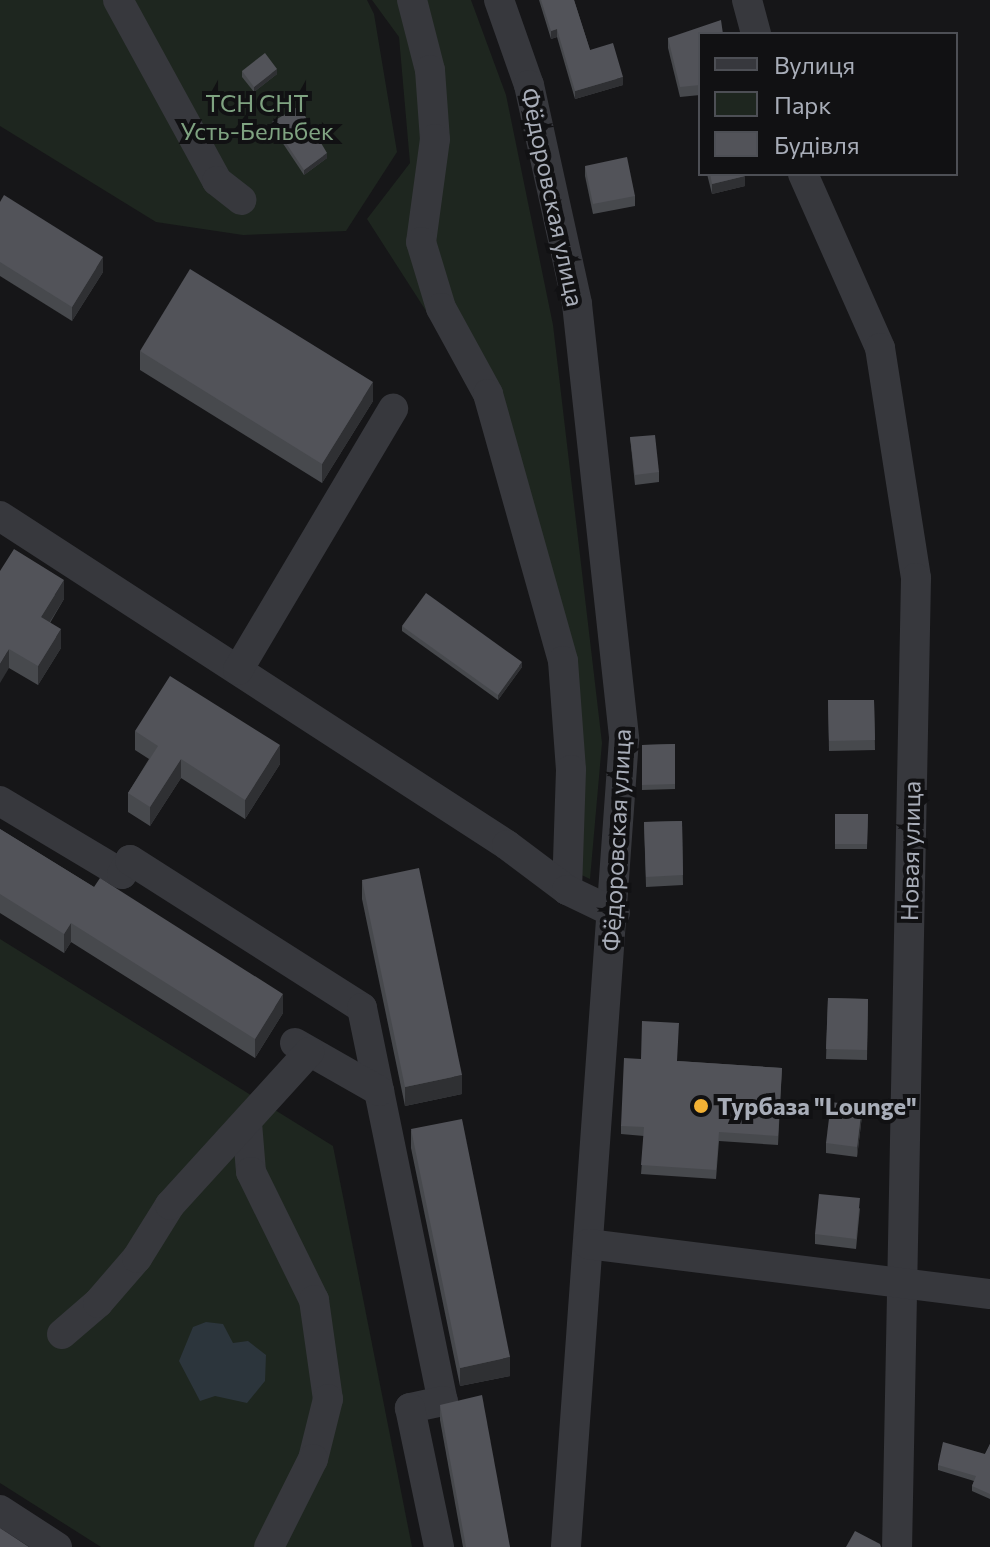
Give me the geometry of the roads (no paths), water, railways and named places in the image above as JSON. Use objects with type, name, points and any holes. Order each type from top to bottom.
[{"type":"street","points":[[118,0],[217,181],[241,200]]},
{"type":"street","points":[[412,0],[430,70],[435,139],[421,242],[441,308],[488,394],[563,661],[571,770],[567,890]]},
{"type":"street","name":"Фёдоровская улица","points":[[499,0],[529,85],[577,304],[624,739],[615,913],[566,1547]]},
{"type":"street","points":[[747,0],[755,32]]},
{"type":"street","name":"Новая улица","points":[[804,176],[880,348],[916,578],[897,1547]]},
{"type":"street","points":[[238,670],[393,409]]},
{"type":"street","points":[[0,516],[238,670],[567,890],[615,913]]},
{"type":"street","points":[[0,801],[122,874],[130,860],[362,1008],[443,1401],[410,1408],[439,1547]]},
{"type":"street","points":[[62,1334],[98,1303],[137,1258],[170,1205],[247,1123],[302,1048],[379,1091]]},
{"type":"street","points":[[247,1123],[251,1172],[314,1300],[328,1399],[313,1459],[269,1547]]},
{"type":"street","points":[[588,1244],[990,1294]]},
{"type":"street","points":[[0,1510],[57,1547]]},
{"type":"place","name":"Турбаза \"Lounge\"","points":[[701,1106]]},
{"type":"park label","name":"ТСН СНТ Усть-Бельбек","points":[[257,117]]}]
